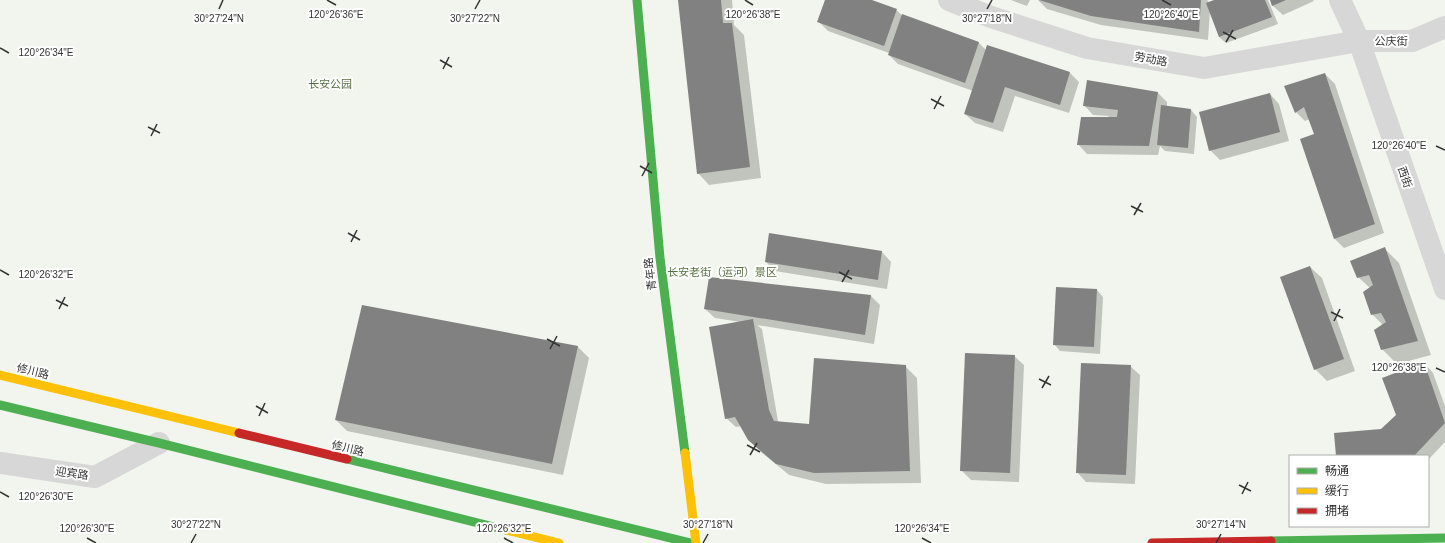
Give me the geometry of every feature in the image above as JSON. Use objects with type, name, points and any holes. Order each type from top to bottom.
[{"type":"main road","name":"青年路","points":[[637,0],[660,258],[696,543]]},
{"type":"main road","name":"修川路","points":[[0,375],[691,543]]},
{"type":"main road","points":[[0,405],[159,442],[559,543]]},
{"type":"main road","points":[[1152,543],[1445,538]]},
{"type":"street","name":"劳动路","points":[[949,0],[991,16],[1087,48],[1204,68],[1359,40]]},
{"type":"street","name":"西街","points":[[1340,0],[1359,40],[1445,289]]},
{"type":"street","name":"公庆街","points":[[1359,40],[1412,41],[1440,29]]},
{"type":"street","name":"迎宾路","points":[[0,463],[95,477],[159,442]]},
{"type":"green space","name":"长安老街（运河）景区","points":[[0,0],[1445,0],[1445,543],[0,543]]},
{"type":"building","points":[[678,0],[721,0],[723,23],[732,23],[750,167],[697,174]]},
{"type":"building","points":[[825,0],[872,0],[897,9],[884,46],[817,22]]},
{"type":"building","points":[[1039,0],[1201,0],[1199,32],[1091,16]]},
{"type":"building","points":[[1214,0],[1265,0],[1272,17],[1219,37],[1206,3]]},
{"type":"building","points":[[1270,0],[1286,0],[1272,6]]},
{"type":"building","points":[[902,14],[979,42],[965,83],[888,55]]},
{"type":"building","points":[[987,45],[1070,72],[1060,105],[1005,87],[993,123],[964,114]]},
{"type":"building","points":[[1325,73],[1375,224],[1334,239],[1300,139],[1314,134],[1304,107],[1295,113],[1284,86]]},
{"type":"building","points":[[1087,80],[1158,92],[1149,146],[1077,145],[1081,117],[1117,117],[1118,110],[1083,106]]},
{"type":"building","points":[[1270,93],[1280,132],[1209,151],[1199,112]]},
{"type":"building","points":[[1161,105],[1191,109],[1188,148],[1157,145]]},
{"type":"building","points":[[769,233],[882,251],[878,280],[765,262]]},
{"type":"building","points":[[1385,247],[1418,341],[1381,350],[1374,330],[1386,322],[1381,313],[1371,315],[1363,292],[1373,285],[1369,275],[1357,278],[1350,261]]},
{"type":"building","points":[[1310,266],[1344,359],[1314,370],[1280,277]]},
{"type":"building","points":[[709,277],[871,295],[865,335],[704,309]]},
{"type":"building","points":[[1056,287],[1097,289],[1094,347],[1053,345]]},
{"type":"building","points":[[362,305],[578,346],[552,464],[335,420]]},
{"type":"building","points":[[753,319],[769,410],[774,421],[809,424],[814,358],[906,365],[910,471],[814,473],[776,464],[748,440],[735,417],[725,419],[709,327]]},
{"type":"building","points":[[965,353],[1015,355],[1010,473],[960,471]]},
{"type":"building","points":[[1424,362],[1445,423],[1415,455],[1336,455],[1334,433],[1381,429],[1396,415],[1382,378]]},
{"type":"building","points":[[1081,363],[1131,365],[1126,475],[1076,473]]},
{"type":"traffic: fast","points":[[637,0],[660,258],[685,453]]},
{"type":"traffic: fast","points":[[0,405],[159,443],[506,530]]},
{"type":"traffic: fast","points":[[347,459],[691,543]]},
{"type":"traffic: fast","points":[[1271,541],[1445,538]]},
{"type":"traffic: slow","points":[[0,375],[239,433]]},
{"type":"traffic: slow","points":[[685,453],[696,543]]},
{"type":"traffic: slow","points":[[506,530],[559,543]]},
{"type":"traffic: jam","points":[[239,433],[347,459]]},
{"type":"traffic: jam","points":[[1152,543],[1271,541]]},
{"type":"park label","name":"长安公园","points":[[330,84]]}]
